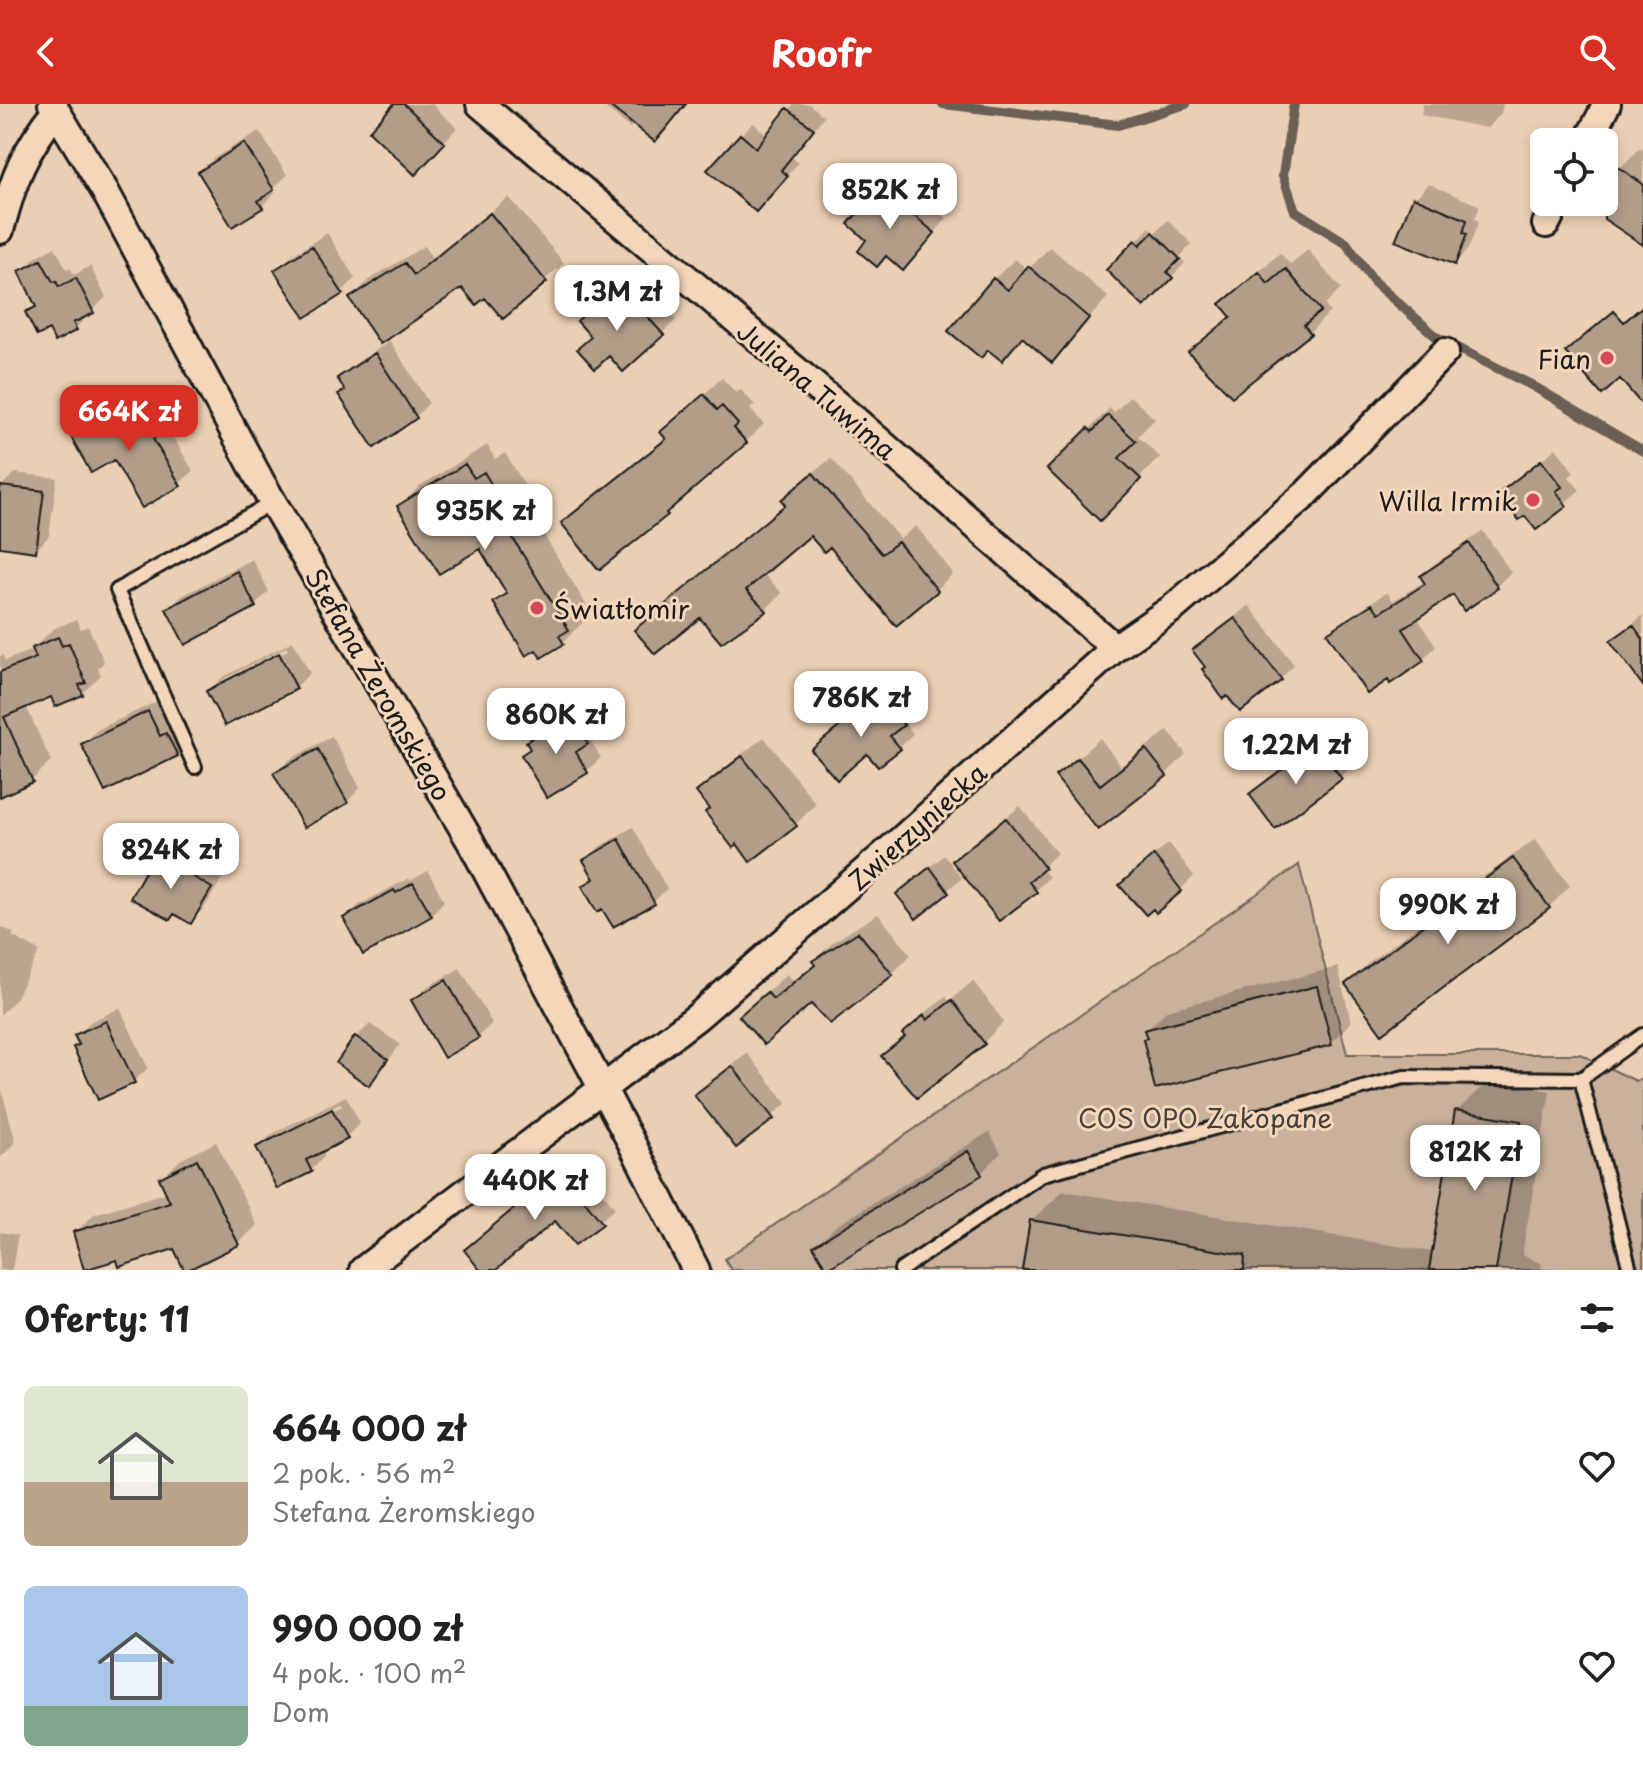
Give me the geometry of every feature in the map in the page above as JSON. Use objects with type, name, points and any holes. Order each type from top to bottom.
[{"type":"street","name":"Juliana Tuwima","points":[[480,104],[855,420],[1115,648]]},
{"type":"street","points":[[1594,128],[1607,104]]},
{"type":"street","points":[[0,230],[18,167],[54,107]]},
{"type":"street","name":"Stefana Żeromskiego","points":[[54,107],[105,191],[273,502],[472,844],[696,1270]]},
{"type":"street","name":"Zwierzyniecka","points":[[363,1270],[697,1017],[1115,648],[1173,608],[1305,495],[1445,352]]},
{"type":"lane","points":[[195,767],[117,590],[273,502]]},
{"type":"lane","points":[[901,1270],[1043,1174],[1404,1077],[1581,1079],[1643,1035]]},
{"type":"lane","points":[[1581,1079],[1630,1270]]},
{"type":"green space","name":"COS OPO Zakopane","points":[[1299,865],[1347,1054],[1580,1054],[1636,1081],[1643,1077],[1643,1270],[731,1270],[725,1259]]},
{"type":"building","points":[[394,104],[404,104],[445,143],[415,175],[369,131]]},
{"type":"building","points":[[607,104],[686,104],[655,142]]},
{"type":"building","points":[[787,108],[814,129],[781,170],[788,176],[756,212],[707,170],[740,134],[756,148]]},
{"type":"building","points":[[244,143],[274,190],[258,201],[263,208],[232,227],[198,172]]},
{"type":"building","points":[[1618,167],[1643,184],[1643,245],[1604,219],[1604,216],[1618,216]]},
{"type":"building","points":[[879,187],[935,233],[903,271],[886,256],[877,267],[858,251],[866,240],[848,224]]},
{"type":"building","points":[[1413,197],[1467,220],[1463,233],[1467,234],[1455,265],[1395,241]]},
{"type":"building","points":[[490,213],[547,282],[503,319],[485,298],[476,305],[462,288],[380,344],[349,298],[405,263],[414,275]]},
{"type":"building","points":[[1153,232],[1180,259],[1167,272],[1173,278],[1144,307],[1106,270],[1135,240],[1140,245]]},
{"type":"building","points":[[312,246],[343,294],[305,318],[274,270]]},
{"type":"building","points":[[41,260],[59,287],[76,278],[94,313],[73,323],[77,330],[55,342],[49,330],[37,336],[25,312],[36,307],[19,271]]},
{"type":"building","points":[[1028,266],[1089,318],[1052,363],[1022,337],[1002,361],[988,350],[981,358],[948,331],[993,278],[1008,290]]},
{"type":"building","points":[[1286,269],[1321,311],[1304,325],[1311,334],[1232,397],[1188,352],[1231,317],[1220,304],[1259,272],[1268,284]]},
{"type":"building","points":[[609,291],[624,307],[632,300],[664,335],[623,372],[609,356],[595,369],[577,349],[591,337],[577,321]]},
{"type":"building","name":"Fian","points":[[1643,306],[1643,406],[1620,379],[1602,395],[1565,352],[1614,311],[1624,322]]},
{"type":"building","points":[[375,353],[417,418],[374,448],[338,394],[345,390],[337,378]]},
{"type":"building","points":[[704,394],[717,410],[722,406],[738,424],[734,428],[747,443],[666,513],[668,515],[599,570],[561,523],[666,439],[660,432]]},
{"type":"building","points":[[136,401],[156,437],[153,439],[181,486],[142,508],[114,460],[91,473],[71,437]]},
{"type":"building","points":[[1108,415],[1136,441],[1119,458],[1141,479],[1100,521],[1047,469],[1088,428],[1092,432]]},
{"type":"building","name":"Willa Irmik","points":[[1541,460],[1562,487],[1556,491],[1567,506],[1536,530],[1525,516],[1519,520],[1498,494]]},
{"type":"building","points":[[465,464],[474,478],[484,472],[517,527],[509,532],[569,630],[559,636],[564,644],[541,658],[536,650],[526,656],[493,602],[507,594],[480,549],[439,574],[397,506]]},
{"type":"building","points":[[813,473],[882,554],[898,542],[938,591],[896,626],[830,547],[824,552],[810,536],[746,590],[767,611],[721,643],[700,618],[655,654],[634,630],[785,505],[781,500]]},
{"type":"building","points":[[0,486],[44,491],[36,552],[0,547]]},
{"type":"building","points":[[1469,543],[1498,588],[1464,611],[1453,595],[1403,629],[1424,661],[1390,684],[1388,680],[1367,694],[1327,633],[1372,604],[1379,613],[1425,584],[1420,576]]},
{"type":"building","points":[[237,571],[256,607],[185,645],[166,609]]},
{"type":"building","points":[[1235,618],[1282,680],[1240,712],[1227,696],[1223,699],[1192,650]]},
{"type":"building","points":[[1633,625],[1643,639],[1643,686],[1610,641]]},
{"type":"building","points":[[58,637],[62,646],[69,643],[86,683],[79,685],[83,695],[55,707],[51,697],[4,717],[33,782],[0,797],[0,672],[36,658],[32,648]]},
{"type":"building","points":[[279,653],[297,689],[225,726],[206,691]]},
{"type":"building","points":[[879,694],[904,725],[890,736],[901,749],[878,767],[867,754],[837,780],[811,750]]},
{"type":"building","points":[[148,711],[160,736],[166,733],[178,756],[105,792],[81,744]]},
{"type":"building","points":[[569,714],[588,744],[576,752],[588,773],[547,798],[521,755],[530,749],[526,742]]},
{"type":"building","points":[[1316,744],[1342,779],[1275,829],[1249,794]]},
{"type":"building","points":[[318,749],[348,803],[304,828],[273,773]]},
{"type":"building","points":[[1146,749],[1167,776],[1098,830],[1055,776],[1078,758],[1100,785]]},
{"type":"building","points":[[742,756],[797,826],[750,862],[737,844],[733,848],[705,812],[709,809],[696,792]]},
{"type":"building","points":[[1006,818],[1045,868],[1029,882],[1037,892],[999,921],[952,861]]},
{"type":"building","points":[[619,839],[655,904],[613,927],[602,909],[597,912],[582,886],[594,879],[583,860]]},
{"type":"building","points":[[155,854],[212,888],[191,924],[174,914],[170,920],[130,898]]},
{"type":"building","points":[[1154,855],[1182,891],[1156,913],[1153,909],[1146,915],[1119,885]]},
{"type":"building","points":[[1513,858],[1550,908],[1382,1034],[1345,984]]},
{"type":"building","points":[[930,867],[949,893],[916,919],[896,894]]},
{"type":"building","points":[[413,883],[432,916],[363,955],[343,918]]},
{"type":"building","points":[[858,932],[893,975],[830,1024],[811,1004],[764,1045],[739,1016],[767,992],[773,999],[815,965],[812,961]]},
{"type":"building","points":[[446,980],[479,1038],[444,1058],[411,1000]]},
{"type":"building","points":[[1317,986],[1332,1045],[1155,1089],[1143,1039],[1147,1038],[1144,1030]]},
{"type":"building","points":[[952,1000],[985,1044],[917,1098],[881,1056],[905,1037],[902,1034],[924,1015],[927,1020]]},
{"type":"building","points":[[106,1021],[135,1083],[98,1100],[73,1047],[79,1045],[74,1035]]},
{"type":"building","points":[[355,1036],[388,1059],[369,1086],[336,1063]]},
{"type":"building","points":[[732,1066],[774,1119],[736,1148],[694,1095]]},
{"type":"building","points":[[332,1109],[348,1139],[306,1160],[312,1172],[277,1189],[256,1147]]},
{"type":"building","points":[[1455,1110],[1521,1121],[1496,1270],[1429,1270]]},
{"type":"building","points":[[968,1151],[982,1175],[827,1269],[813,1246]]},
{"type":"building","points":[[197,1159],[239,1245],[188,1270],[184,1270],[174,1249],[119,1267],[117,1260],[84,1270],[73,1232],[170,1202],[159,1178]]},
{"type":"building","points":[[558,1167],[603,1224],[575,1245],[555,1221],[496,1270],[480,1270],[464,1250],[529,1196],[526,1192]]},
{"type":"building","points":[[1030,1220],[1245,1255],[1244,1270],[1022,1270]]},
{"type":"waterway","points":[[943,104],[1118,125],[1186,104]]},
{"type":"waterway","points":[[1294,104],[1283,175],[1295,211],[1346,243],[1374,282],[1438,338],[1533,386],[1643,451]]},
{"type":"place","name":"Fian","points":[[1607,358]]},
{"type":"place","name":"Willa Irmik","points":[[1533,500]]},
{"type":"place","name":"Światłomir","points":[[537,608]]}]
